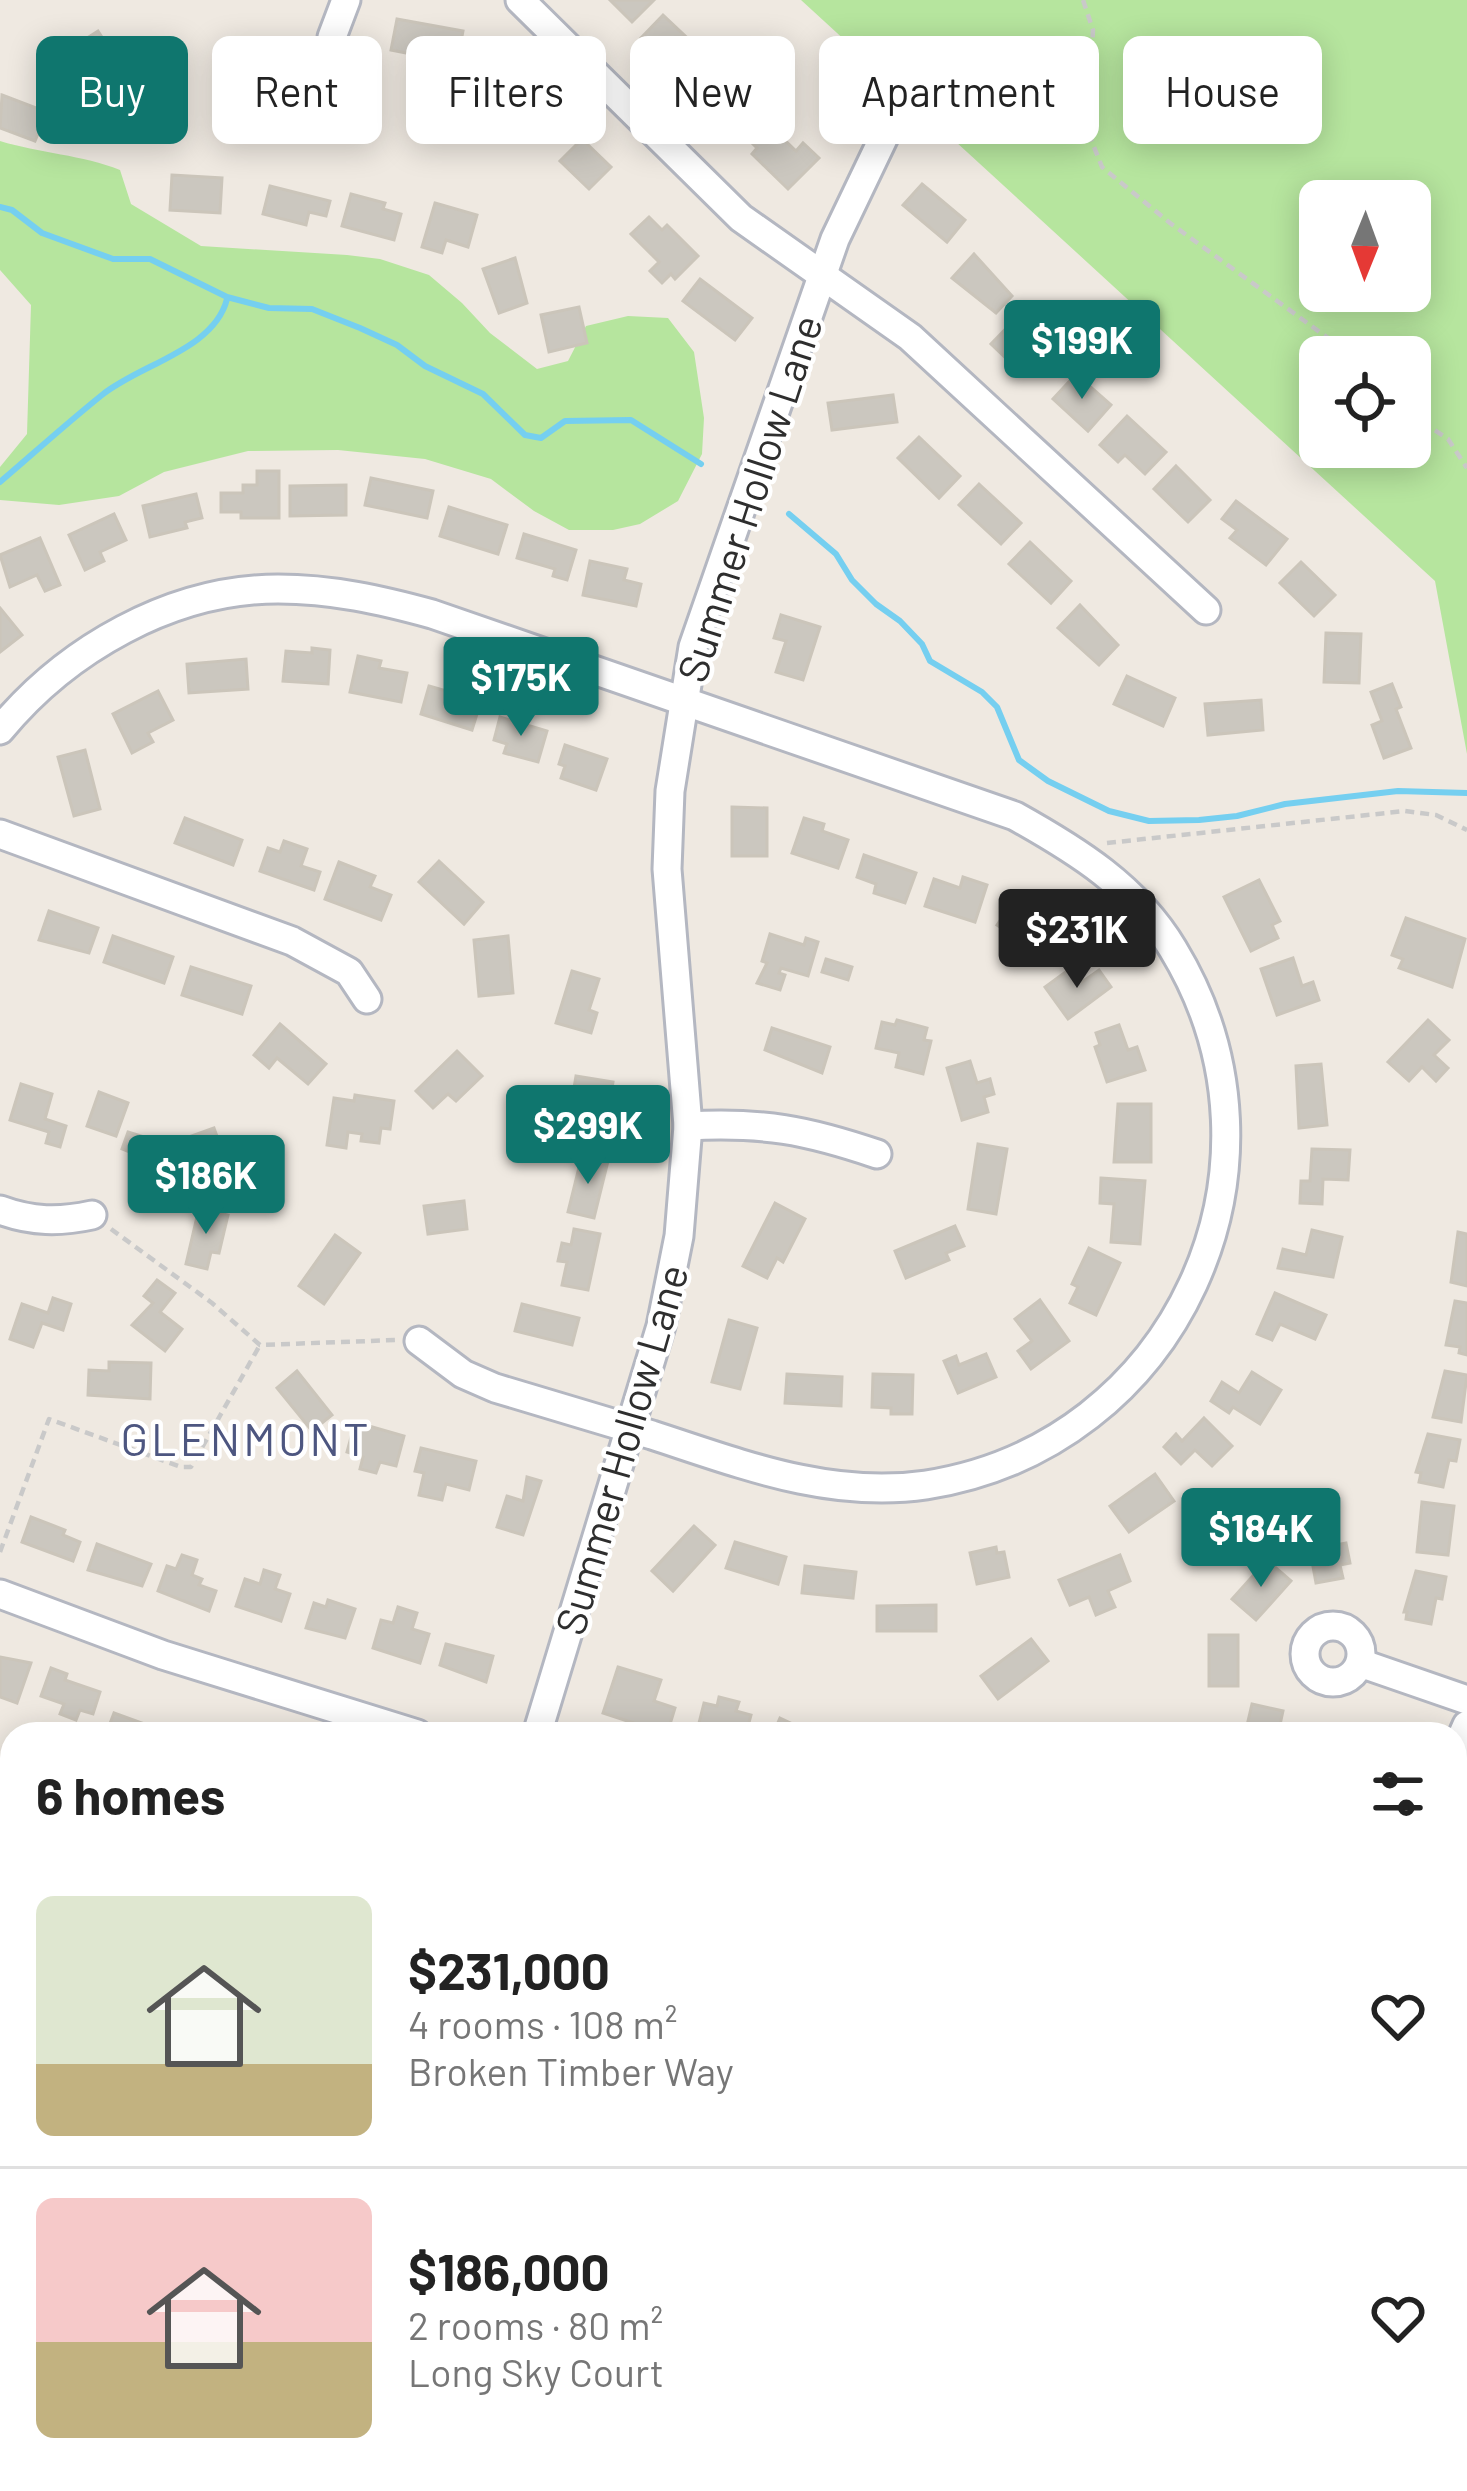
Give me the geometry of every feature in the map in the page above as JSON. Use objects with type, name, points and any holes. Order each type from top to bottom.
[{"type":"street","points":[[332,36],[346,0]]},
{"type":"street","points":[[520,0],[741,218],[910,337],[1206,610]]},
{"type":"street","name":"Summer Hollow Lane","points":[[541,1722],[672,1277],[684,1193],[685,1056],[668,868],[670,790],[682,701],[704,613],[821,274],[880,144]]},
{"type":"street","points":[[0,730],[58,670],[110,636],[162,612],[272,589],[321,590],[392,603],[1015,816],[1092,861],[1131,896],[1173,947],[1206,1019],[1223,1111],[1222,1194],[1213,1239],[1190,1294],[1151,1355],[1095,1414],[1050,1444],[1002,1466],[925,1485],[848,1488],[773,1474],[495,1388],[463,1374],[418,1341]]},
{"type":"street","points":[[0,834],[309,949],[349,972],[367,999]]},
{"type":"street","points":[[688,1126],[751,1123],[791,1129],[877,1154]]},
{"type":"street","points":[[0,1210],[36,1220],[92,1215]]},
{"type":"street","points":[[0,1594],[163,1655],[378,1722]]},
{"type":"street","points":[[1360,1663],[1467,1700]]},
{"type":"path","points":[[1083,0],[1093,30],[1088,132],[1102,167],[1325,336]]},
{"type":"path","points":[[1431,428],[1448,439],[1467,467]]},
{"type":"path","points":[[1092,861],[1106,843],[1406,811],[1436,815],[1467,830]]},
{"type":"path","points":[[92,1215],[212,1303],[260,1345],[418,1341]]},
{"type":"path","points":[[0,1552],[49,1419],[190,1466],[260,1345]]},
{"type":"green space","points":[[801,0],[1467,0],[1467,754],[1435,581],[1312,468],[1431,468],[1431,336],[1299,336],[1299,456],[958,144],[1099,144],[1099,36],[840,36]]},
{"type":"green space","points":[[0,141],[120,170],[131,204],[201,246],[380,259],[429,275],[490,333],[537,369],[568,361],[586,326],[628,316],[668,318],[694,352],[704,418],[702,454],[678,501],[640,524],[613,530],[569,530],[491,479],[425,459],[338,450],[248,451],[164,472],[119,496],[59,505],[0,500],[0,467],[27,434],[31,305],[0,270]]},
{"type":"building","points":[[610,0],[654,0],[632,22]]},
{"type":"building","points":[[663,15],[685,36],[643,36]]},
{"type":"building","points":[[397,19],[463,31],[462,36],[406,36],[406,53],[391,50]]},
{"type":"building","points":[[2,95],[36,108],[35,141],[0,128]]},
{"type":"building","points":[[803,143],[819,158],[788,189],[752,154],[757,148],[753,144],[789,144],[796,151]]},
{"type":"building","points":[[577,144],[587,144],[611,167],[589,189],[560,161]]},
{"type":"building","points":[[172,175],[222,178],[220,213],[170,210]]},
{"type":"building","points":[[922,184],[965,220],[947,242],[903,205]]},
{"type":"building","points":[[270,186],[330,201],[326,216],[309,212],[306,225],[263,214]]},
{"type":"building","points":[[351,194],[385,203],[383,209],[401,214],[394,240],[342,226]]},
{"type":"building","points":[[435,203],[477,215],[468,247],[446,240],[442,253],[422,247]]},
{"type":"building","points":[[649,217],[662,230],[667,225],[698,256],[675,279],[671,274],[662,283],[650,271],[659,262],[631,234]]},
{"type":"building","points":[[974,254],[1012,296],[996,313],[952,278]]},
{"type":"building","points":[[515,258],[527,303],[499,313],[483,269]]},
{"type":"building","points":[[700,279],[752,318],[735,340],[683,301]]},
{"type":"building","points":[[579,307],[587,343],[549,352],[541,315]]},
{"type":"building","points":[[1020,314],[1058,351],[1038,372],[1018,353],[1010,362],[991,344]]},
{"type":"building","points":[[1076,374],[1111,405],[1088,431],[1053,399]]},
{"type":"building","points":[[893,395],[897,422],[832,430],[828,403]]},
{"type":"building","points":[[1127,416],[1166,452],[1145,474],[1125,455],[1118,462],[1100,445]]},
{"type":"building","points":[[919,437],[960,476],[939,498],[898,458]]},
{"type":"building","points":[[1176,466],[1210,500],[1188,522],[1154,489]]},
{"type":"building","points":[[257,471],[279,471],[279,518],[241,518],[241,512],[221,512],[221,493],[243,493],[243,485],[257,485]]},
{"type":"building","points":[[371,478],[433,491],[427,518],[365,505]]},
{"type":"building","points":[[979,484],[1021,523],[1001,544],[959,505]]},
{"type":"building","points":[[346,485],[346,515],[290,516],[290,486]]},
{"type":"building","points":[[196,494],[202,518],[185,522],[187,528],[150,537],[143,506]]},
{"type":"building","points":[[1236,501],[1287,539],[1266,565],[1230,538],[1237,530],[1222,519]]},
{"type":"building","points":[[449,507],[507,525],[498,554],[440,536]]},
{"type":"building","points":[[114,514],[126,540],[100,552],[104,561],[85,570],[69,535]]},
{"type":"building","points":[[524,534],[576,550],[567,580],[553,576],[555,569],[517,558]]},
{"type":"building","points":[[40,538],[60,585],[45,591],[37,575],[10,587],[0,555]]},
{"type":"building","points":[[1030,542],[1071,581],[1051,603],[1009,564]]},
{"type":"building","points":[[590,561],[627,569],[624,580],[641,584],[636,606],[583,595]]},
{"type":"building","points":[[1301,562],[1335,595],[1314,616],[1280,583]]},
{"type":"building","points":[[1080,605],[1118,645],[1099,665],[1058,628]]},
{"type":"building","points":[[0,608],[22,635],[0,652]]},
{"type":"building","points":[[781,615],[820,627],[803,680],[776,672],[786,641],[774,638]]},
{"type":"building","points":[[1326,633],[1361,634],[1359,683],[1324,682]]},
{"type":"building","points":[[312,648],[330,650],[328,684],[283,681],[286,651],[312,653]]},
{"type":"building","points":[[358,656],[381,661],[379,668],[407,673],[401,702],[350,692]]},
{"type":"building","points":[[246,659],[248,689],[189,693],[187,664]]},
{"type":"building","points":[[1127,676],[1175,698],[1163,726],[1114,704]]},
{"type":"building","points":[[1392,684],[1411,748],[1384,758],[1372,725],[1382,721],[1371,692]]},
{"type":"building","points":[[429,686],[481,701],[472,730],[421,714]]},
{"type":"building","points":[[158,691],[173,720],[148,733],[153,742],[132,753],[113,714]]},
{"type":"building","points":[[1261,700],[1263,730],[1208,735],[1205,704]]},
{"type":"building","points":[[500,717],[547,731],[538,762],[504,753],[507,744],[494,740]]},
{"type":"building","points":[[565,745],[607,759],[596,790],[561,778],[565,766],[559,764]]},
{"type":"building","points":[[85,750],[100,809],[74,816],[58,757]]},
{"type":"building","points":[[732,807],[767,808],[767,856],[732,856]]},
{"type":"building","points":[[185,818],[242,840],[233,865],[175,843]]},
{"type":"building","points":[[804,818],[848,840],[838,868],[792,853]]},
{"type":"building","points":[[284,841],[307,849],[301,866],[320,872],[314,890],[260,871],[268,848],[280,852]]},
{"type":"building","points":[[864,855],[916,873],[905,903],[874,893],[876,884],[857,877]]},
{"type":"building","points":[[439,861],[483,902],[464,924],[419,882]]},
{"type":"building","points":[[339,862],[375,876],[370,887],[391,895],[381,920],[325,899]]},
{"type":"building","points":[[963,877],[987,885],[975,922],[925,906],[934,879],[960,888]]},
{"type":"building","points":[[1259,880],[1280,921],[1272,925],[1278,938],[1251,951],[1224,897]]},
{"type":"building","points":[[1014,900],[1051,924],[1034,950],[997,925]]},
{"type":"building","points":[[49,911],[98,928],[89,953],[39,940]]},
{"type":"building","points":[[1406,918],[1465,939],[1452,987],[1399,968],[1403,959],[1392,955]]},
{"type":"building","points":[[770,934],[804,945],[806,938],[818,942],[808,976],[781,968],[779,973],[785,975],[780,990],[757,983],[767,963],[762,961]]},
{"type":"building","points":[[113,936],[173,957],[164,983],[104,962]]},
{"type":"building","points":[[508,936],[513,993],[479,996],[474,940]]},
{"type":"building","points":[[1293,958],[1302,986],[1313,982],[1319,1000],[1277,1015],[1261,969]]},
{"type":"building","points":[[826,959],[852,967],[848,980],[822,972]]},
{"type":"building","points":[[191,967],[251,986],[242,1014],[182,995]]},
{"type":"building","points":[[1071,968],[1082,982],[1099,970],[1111,987],[1068,1019],[1045,987]]},
{"type":"building","points":[[572,971],[599,979],[589,1010],[597,1013],[591,1033],[556,1023]]},
{"type":"building","points":[[897,1020],[927,1028],[924,1040],[931,1041],[923,1074],[896,1067],[899,1053],[876,1048],[882,1022],[895,1025]]},
{"type":"building","points":[[1428,1020],[1449,1040],[1434,1055],[1448,1068],[1436,1081],[1422,1067],[1409,1081],[1388,1062]]},
{"type":"building","points":[[280,1024],[326,1064],[308,1084],[277,1058],[269,1068],[254,1055]]},
{"type":"building","points":[[1119,1025],[1128,1050],[1137,1047],[1145,1070],[1107,1082],[1095,1047],[1100,1045],[1096,1033]]},
{"type":"building","points":[[772,1028],[830,1047],[822,1073],[765,1050]]},
{"type":"building","points":[[457,1051],[482,1076],[456,1101],[448,1094],[433,1108],[416,1091]]},
{"type":"building","points":[[970,1061],[977,1083],[990,1079],[994,1094],[984,1097],[988,1112],[962,1120],[947,1068]]},
{"type":"building","points":[[1321,1064],[1327,1125],[1299,1128],[1296,1066]]},
{"type":"building","points":[[576,1076],[613,1082],[604,1141],[576,1137],[582,1101],[572,1100]]},
{"type":"building","points":[[21,1084],[52,1094],[45,1119],[66,1126],[60,1147],[46,1143],[49,1132],[10,1120]]},
{"type":"building","points":[[99,1092],[128,1103],[116,1136],[87,1126]]},
{"type":"building","points":[[355,1095],[394,1101],[390,1129],[381,1128],[379,1143],[361,1141],[362,1134],[348,1132],[346,1148],[327,1145],[334,1098],[354,1101]]},
{"type":"building","points":[[1118,1104],[1151,1104],[1151,1162],[1114,1162]]},
{"type":"building","points":[[214,1128],[227,1164],[188,1178],[175,1142]]},
{"type":"building","points":[[128,1132],[144,1137],[137,1155],[122,1149]]},
{"type":"building","points":[[978,1144],[1007,1149],[996,1214],[968,1209]]},
{"type":"building","points":[[1312,1149],[1350,1150],[1348,1180],[1323,1179],[1322,1204],[1300,1203],[1301,1181],[1310,1181]]},
{"type":"building","points":[[582,1155],[608,1161],[594,1218],[568,1212]]},
{"type":"building","points":[[1101,1178],[1145,1181],[1140,1244],[1111,1242],[1114,1204],[1100,1203]]},
{"type":"building","points":[[464,1201],[467,1229],[428,1234],[424,1206]]},
{"type":"building","points":[[775,1203],[805,1219],[783,1262],[777,1258],[767,1278],[743,1266]]},
{"type":"building","points":[[199,1208],[228,1215],[219,1253],[211,1252],[207,1269],[186,1264]]},
{"type":"building","points":[[955,1226],[964,1246],[946,1253],[949,1260],[906,1278],[895,1251]]},
{"type":"building","points":[[574,1229],[600,1234],[588,1290],[562,1285],[567,1262],[558,1261],[562,1243],[571,1245]]},
{"type":"building","points":[[1312,1230],[1342,1237],[1333,1277],[1278,1268],[1283,1249],[1306,1255]]},
{"type":"building","points":[[1458,1232],[1467,1234],[1467,1286],[1451,1282]]},
{"type":"building","points":[[335,1235],[360,1253],[324,1304],[299,1286]]},
{"type":"building","points":[[1089,1248],[1120,1263],[1096,1315],[1070,1303],[1078,1287],[1072,1284]]},
{"type":"building","points":[[157,1280],[175,1293],[160,1312],[182,1329],[165,1351],[132,1325],[153,1303],[144,1296]]},
{"type":"building","points":[[1275,1293],[1326,1315],[1315,1339],[1280,1324],[1272,1340],[1257,1334]]},
{"type":"building","points":[[53,1298],[71,1304],[63,1330],[42,1323],[33,1347],[10,1339],[22,1304],[48,1313]]},
{"type":"building","points":[[1040,1300],[1069,1341],[1031,1369],[1018,1351],[1032,1341],[1015,1319]]},
{"type":"building","points":[[1455,1301],[1467,1303],[1467,1355],[1459,1353],[1460,1347],[1446,1345]]},
{"type":"building","points":[[522,1304],[579,1318],[572,1345],[515,1331]]},
{"type":"building","points":[[729,1320],[757,1328],[740,1389],[712,1382]]},
{"type":"building","points":[[986,1354],[996,1377],[958,1393],[944,1361],[956,1356],[959,1365]]},
{"type":"building","points":[[109,1362],[151,1363],[150,1399],[88,1395],[89,1370],[109,1371]]},
{"type":"building","points":[[297,1371],[332,1415],[312,1431],[277,1388]]},
{"type":"building","points":[[1445,1371],[1467,1375],[1461,1422],[1433,1417]]},
{"type":"building","points":[[1252,1372],[1281,1390],[1260,1424],[1233,1407],[1229,1413],[1211,1401],[1222,1382],[1239,1393]]},
{"type":"building","points":[[787,1374],[842,1377],[841,1406],[785,1403]]},
{"type":"building","points":[[873,1374],[913,1375],[912,1414],[891,1414],[891,1408],[872,1407]]},
{"type":"building","points":[[1204,1418],[1232,1446],[1212,1466],[1195,1450],[1181,1464],[1164,1447],[1176,1434],[1182,1441]]},
{"type":"building","points":[[355,1422],[404,1436],[396,1466],[380,1462],[376,1473],[360,1469],[363,1457],[347,1452]]},
{"type":"building","points":[[1428,1434],[1460,1440],[1443,1487],[1419,1482],[1421,1473],[1416,1472]]},
{"type":"building","points":[[421,1448],[476,1461],[469,1490],[446,1484],[442,1500],[419,1495],[424,1473],[415,1471]]},
{"type":"building","points":[[1155,1474],[1174,1501],[1129,1532],[1110,1506]]},
{"type":"building","points":[[527,1477],[541,1481],[523,1535],[497,1527],[507,1496],[523,1501]]},
{"type":"building","points":[[1422,1502],[1454,1506],[1448,1555],[1417,1552]]},
{"type":"building","points":[[31,1517],[65,1530],[63,1535],[80,1542],[73,1561],[22,1542]]},
{"type":"building","points":[[694,1526],[715,1545],[673,1591],[652,1571]]},
{"type":"building","points":[[735,1542],[786,1557],[778,1584],[726,1568]]},
{"type":"building","points":[[1346,1543],[1350,1563],[1340,1565],[1343,1578],[1316,1583],[1310,1550]]},
{"type":"building","points":[[97,1544],[151,1564],[142,1586],[88,1570]]},
{"type":"building","points":[[996,1547],[997,1553],[1004,1552],[1009,1577],[977,1584],[970,1553]]},
{"type":"building","points":[[182,1555],[197,1560],[192,1575],[202,1579],[199,1585],[216,1591],[209,1611],[158,1591],[167,1566],[176,1569]]},
{"type":"building","points":[[1120,1555],[1130,1581],[1108,1591],[1115,1607],[1096,1615],[1089,1597],[1070,1605],[1059,1580]]},
{"type":"building","points":[[1267,1560],[1291,1581],[1256,1620],[1232,1599]]},
{"type":"building","points":[[805,1566],[856,1572],[853,1598],[802,1593]]},
{"type":"building","points":[[264,1570],[280,1575],[275,1589],[290,1594],[281,1621],[236,1606],[245,1579],[260,1584]]},
{"type":"building","points":[[1416,1571],[1446,1577],[1431,1624],[1406,1619],[1404,1612]]},
{"type":"building","points":[[328,1600],[355,1609],[345,1638],[306,1628],[314,1603],[326,1607]]},
{"type":"building","points":[[936,1605],[936,1631],[877,1631],[877,1606]]},
{"type":"building","points":[[398,1607],[417,1613],[412,1629],[429,1634],[420,1663],[373,1648],[381,1620],[393,1623]]},
{"type":"building","points":[[1209,1635],[1238,1635],[1238,1686],[1209,1686]]},
{"type":"building","points":[[1031,1639],[1048,1661],[998,1699],[981,1676]]},
{"type":"building","points":[[446,1644],[493,1656],[486,1682],[440,1665]]},
{"type":"building","points":[[0,1657],[31,1663],[17,1703],[0,1697]]},
{"type":"building","points":[[618,1667],[661,1680],[654,1701],[675,1708],[671,1722],[630,1722],[603,1713]]},
{"type":"building","points":[[51,1668],[67,1674],[65,1680],[100,1692],[93,1714],[80,1710],[76,1720],[60,1714],[64,1704],[41,1696]]},
{"type":"building","points":[[719,1697],[739,1702],[736,1711],[751,1715],[749,1722],[699,1722],[704,1703],[717,1706]]},
{"type":"building","points":[[1252,1704],[1283,1711],[1281,1722],[1248,1722]]},
{"type":"building","points":[[114,1713],[139,1722],[111,1722]]},
{"type":"waterway","points":[[0,207],[12,210],[42,233],[113,259],[150,259],[227,297],[269,308],[312,309],[360,328],[483,394],[525,435],[541,438],[565,421],[631,420],[701,464]]},
{"type":"waterway","points":[[0,482],[102,395],[192,344],[219,316],[227,299]]},
{"type":"waterway","points":[[789,514],[836,554],[852,580],[922,644],[930,661],[982,692],[997,707],[1019,760],[1048,781],[1109,811],[1149,821],[1199,820],[1398,791],[1467,793]]},
{"type":"district","name":"GLENMONT","points":[[246,1438]]}]
